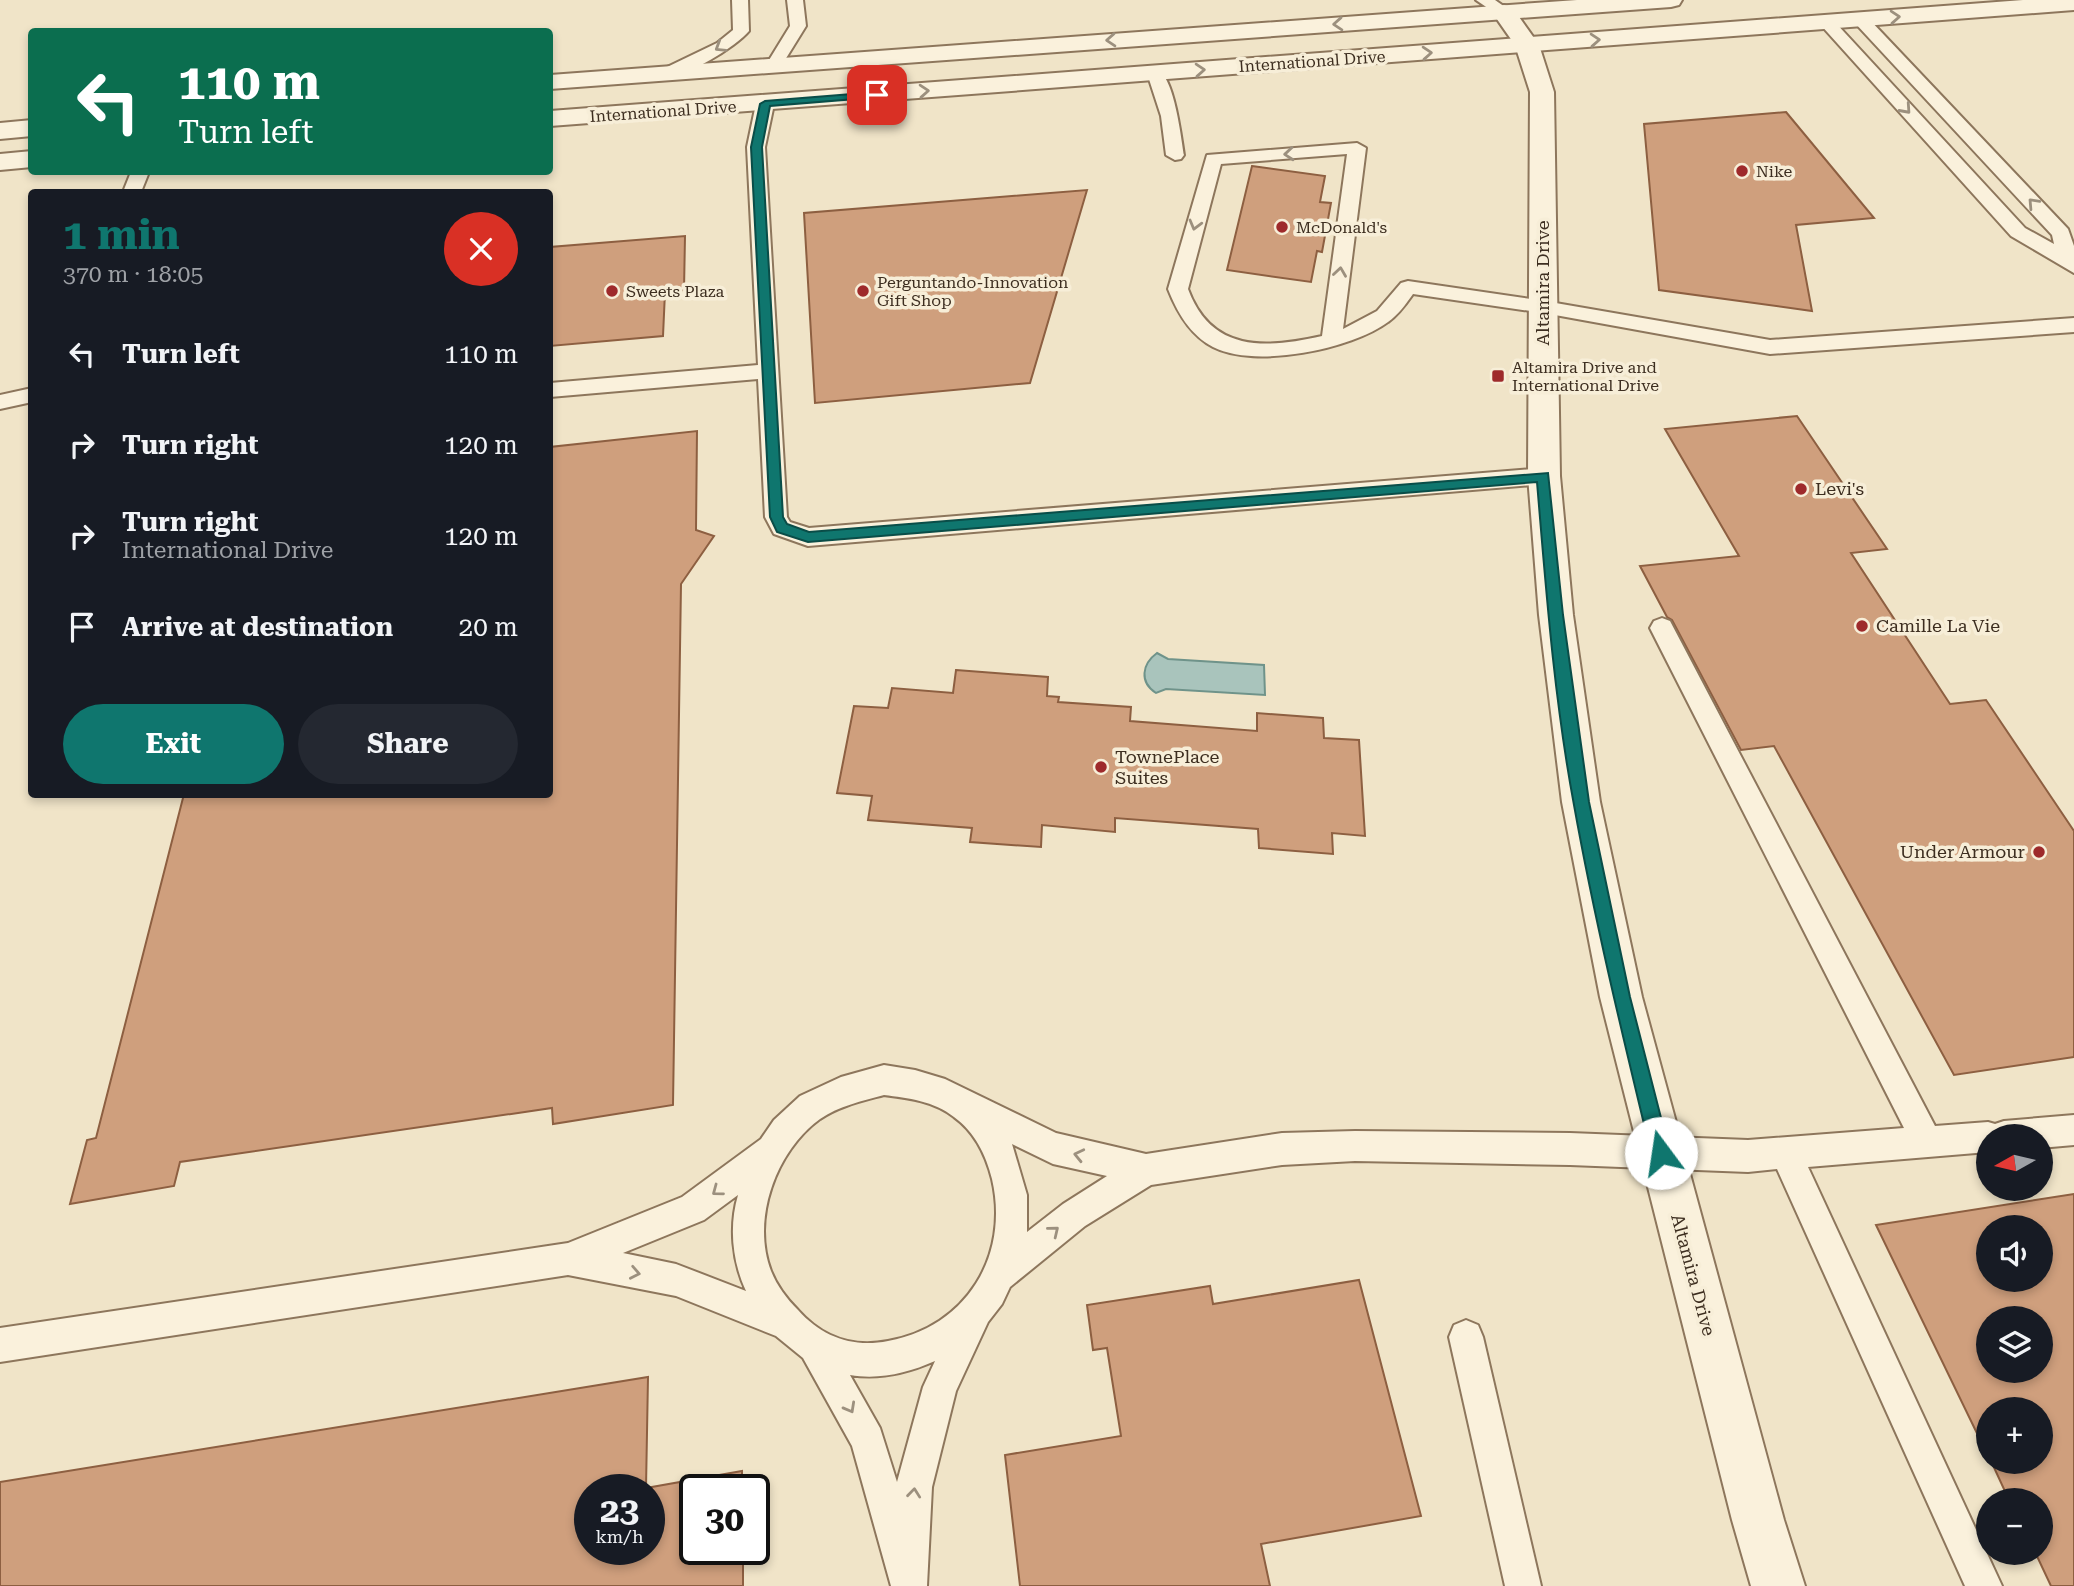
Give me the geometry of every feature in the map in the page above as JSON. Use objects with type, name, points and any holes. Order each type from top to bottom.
[{"type":"street","name":"International Drive","points":[[553,82],[904,56],[1498,4],[1671,0]]},
{"type":"street","name":"International Drive","points":[[553,119],[2074,3]]},
{"type":"street","name":"Altamira Drive","points":[[1498,4],[1527,45],[1542,92],[1544,476],[1556,615],[1581,802],[1621,997],[1758,1520],[1779,1586]]},
{"type":"street","points":[[765,104],[810,80],[904,56]]},
{"type":"street","points":[[612,114],[692,96],[730,84],[774,65]]},
{"type":"street","points":[[0,131],[28,128]]},
{"type":"street","points":[[0,162],[28,159]]},
{"type":"lane","points":[[669,74],[723,46],[741,30],[740,0]]},
{"type":"lane","points":[[774,65],[798,26],[795,0]]},
{"type":"lane","points":[[1861,20],[2061,233],[2071,263]]},
{"type":"lane","points":[[1827,23],[2018,232],[2071,263]]},
{"type":"lane","points":[[1155,74],[1170,116],[1175,155]]},
{"type":"lane","points":[[765,104],[756,147],[776,517],[782,528],[808,537],[1544,476]]},
{"type":"lane","points":[[1331,340],[1357,148],[1213,159],[1178,289],[1185,311],[1201,328],[1223,344],[1262,350],[1300,348],[1331,340],[1375,321],[1395,306],[1408,287],[1544,307],[1770,347],[2074,325]]},
{"type":"lane","points":[[553,390],[768,370]]},
{"type":"lane","points":[[0,402],[28,396]]},
{"type":"lane","points":[[1662,628],[1927,1142]]},
{"type":"lane","points":[[0,1345],[568,1259],[693,1209],[771,1150],[802,1115],[821,1102],[841,1091],[884,1080],[927,1086],[1054,1149],[1146,1170],[1282,1149],[1354,1146],[1748,1157],[1976,1138]]},
{"type":"lane","points":[[817,1349],[868,1440],[909,1586],[914,1487],[940,1387],[977,1313],[1001,1274],[1013,1231],[1012,1182],[994,1139],[965,1106]]},
{"type":"lane","points":[[2053,1132],[2074,1130]]},
{"type":"lane","points":[[771,1150],[752,1195],[748,1244],[759,1286],[783,1322]]},
{"type":"lane","points":[[1786,1153],[1984,1586]]},
{"type":"lane","points":[[1001,1274],[1074,1215],[1146,1170]]},
{"type":"lane","points":[[568,1259],[676,1280],[783,1322],[817,1349],[857,1361],[902,1359],[943,1342],[977,1313]]},
{"type":"lane","points":[[1466,1337],[1523,1586]]},
{"type":"water","points":[[1157,653],[1168,659],[1264,665],[1265,695],[1166,689],[1156,693],[1147,684],[1144,673],[1148,662]]},
{"type":"building","name":"Nike","points":[[1786,112],[1874,218],[1796,225],[1812,311],[1659,290],[1644,124]]},
{"type":"building","name":"McDonald's","points":[[1252,166],[1325,176],[1320,202],[1331,203],[1322,252],[1317,251],[1311,282],[1227,270]]},
{"type":"building","points":[[1087,190],[1030,383],[815,403],[804,213]]},
{"type":"building","name":"Sweets Plaza","points":[[685,236],[684,290],[665,292],[663,336],[553,346],[553,247]]},
{"type":"building","points":[[1797,416],[1887,549],[1851,553],[1950,704],[1986,700],[2074,831],[2074,1057],[1954,1075],[1774,746],[1741,750],[1640,566],[1739,556],[1665,429]]},
{"type":"building","points":[[697,431],[696,530],[714,536],[681,584],[673,1105],[553,1124],[552,1108],[180,1162],[174,1186],[70,1204],[87,1140],[96,1138],[183,798],[553,798],[553,447]]},
{"type":"building","name":"TownePlace Suites","points":[[956,670],[1048,677],[1047,696],[1059,697],[1058,702],[1131,707],[1130,721],[1257,731],[1257,713],[1323,718],[1324,738],[1359,740],[1365,836],[1332,833],[1333,854],[1259,848],[1258,829],[1115,818],[1115,832],[1042,825],[1041,847],[970,842],[972,828],[868,820],[872,796],[837,793],[854,706],[888,708],[892,688],[953,693]]},
{"type":"building","points":[[2074,1194],[2074,1586],[2051,1586],[2041,1565],[2053,1565],[2053,1488],[2003,1488],[1997,1474],[2053,1474],[2053,1397],[1976,1397],[1976,1431],[1876,1225],[2029,1201],[2053,1201],[2053,1197]]},
{"type":"building","points":[[1359,1280],[1421,1516],[1261,1544],[1270,1586],[1020,1586],[1005,1455],[1121,1436],[1107,1348],[1093,1350],[1087,1305],[1210,1286],[1213,1304]]},
{"type":"building","points":[[648,1377],[646,1474],[574,1474],[574,1565],[665,1565],[665,1485],[679,1482],[679,1565],[743,1565],[743,1586],[0,1586],[0,1482]]},
{"type":"place","name":"Nike","points":[[1742,171]]},
{"type":"place","name":"McDonald's","points":[[1282,227]]},
{"type":"place","name":"Sweets Plaza","points":[[612,291]]},
{"type":"place","name":"Perguntando-Innovation Gift Shop","points":[[863,291]]},
{"type":"place","name":"Altamira Drive and International Drive","points":[[1498,376]]},
{"type":"place","name":"Levi's","points":[[1801,489]]},
{"type":"place","name":"Camille La Vie","points":[[1862,626]]},
{"type":"place","name":"TownePlace Suites","points":[[1101,767]]},
{"type":"place","name":"Under Armour","points":[[2039,852]]},
{"type":"route","points":[[877,95],[765,104],[756,147],[776,517],[782,528],[808,537],[1544,476],[1556,615],[1581,802],[1621,997],[1661,1153]]}]
